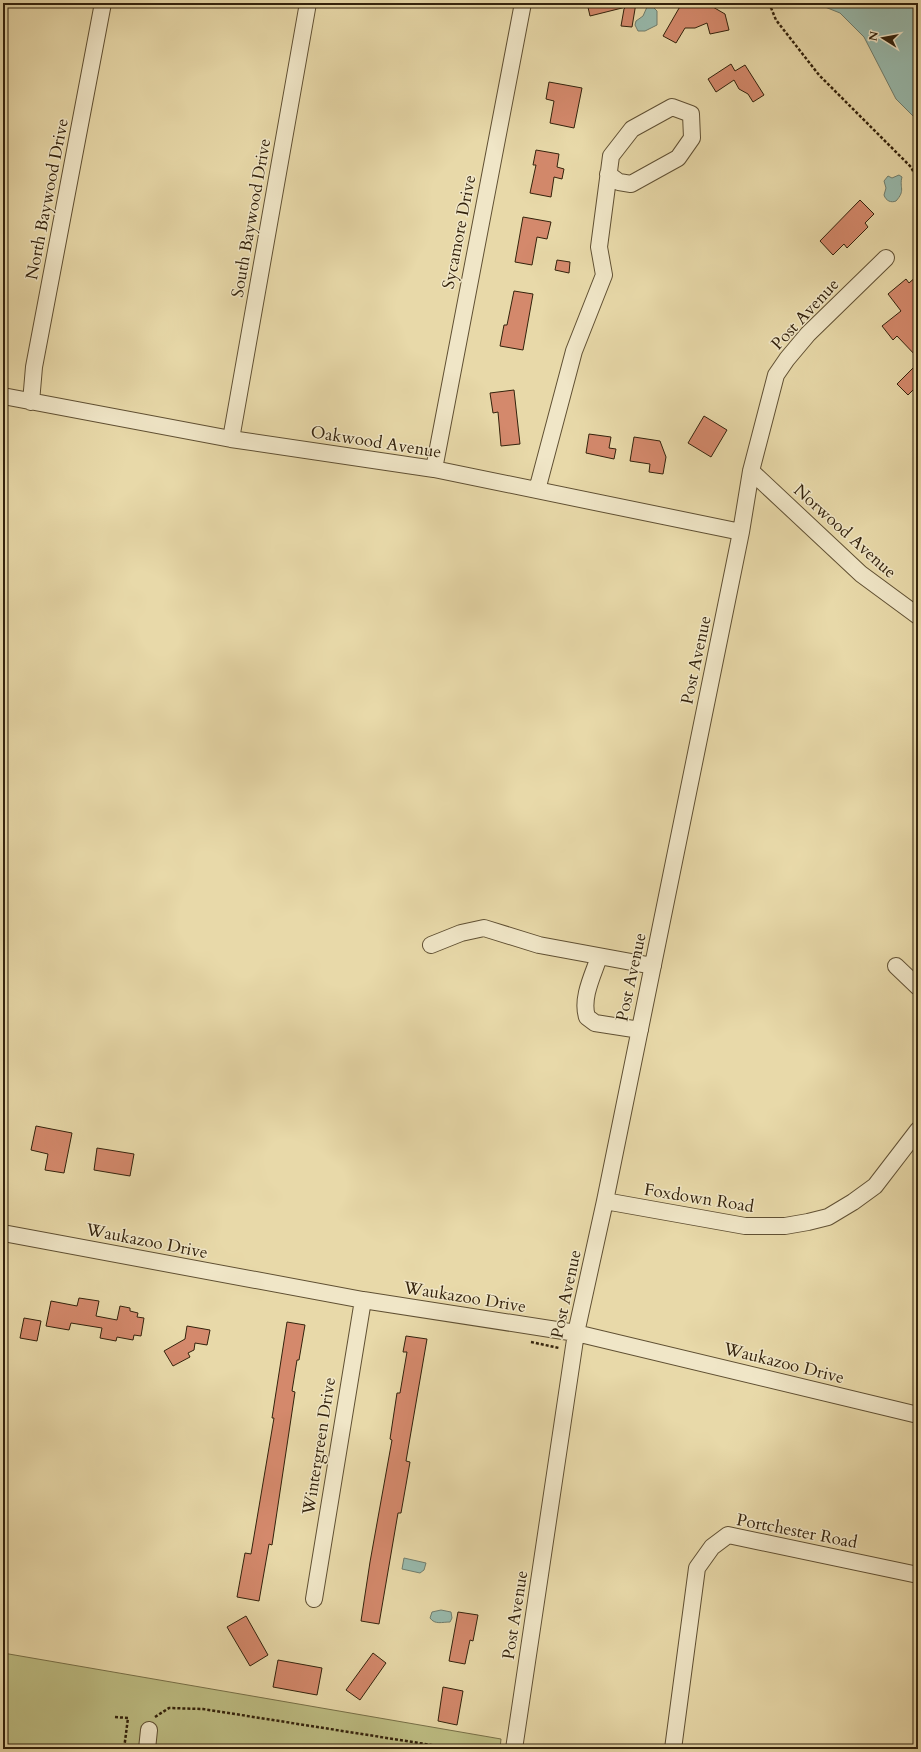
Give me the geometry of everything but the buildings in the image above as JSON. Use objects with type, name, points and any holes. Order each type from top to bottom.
[{"type":"street","name":"North Baywood Drive","points":[[31,402],[34,367],[103,3]]},
{"type":"street","name":"South Baywood Drive","points":[[231,439],[308,3]]},
{"type":"street","name":"Sycamore Drive","points":[[434,469],[440,427],[522,3]]},
{"type":"street","points":[[536,490],[574,351],[604,275],[599,247],[608,174],[611,156],[632,129],[672,107],[691,114],[692,138],[678,158],[631,184],[619,182],[608,174]]},
{"type":"street","name":"Post Avenue","points":[[514,1749],[576,1332],[605,1202],[742,532],[751,471],[776,375],[808,334],[886,258]]},
{"type":"street","name":"Oakwood Avenue","points":[[3,396],[231,439],[434,469],[742,532]]},
{"type":"street","name":"Norwood Avenue","points":[[751,471],[861,574],[918,616]]},
{"type":"street","points":[[431,945],[461,933],[484,928],[539,946],[653,966]]},
{"type":"street","points":[[599,957],[587,995],[584,1009],[586,1017],[595,1023],[640,1030]]},
{"type":"street","points":[[896,966],[918,987]]},
{"type":"street","name":"Foxdown Road","points":[[605,1202],[745,1226],[785,1226],[808,1222],[828,1217],[853,1202],[875,1186],[918,1130]]},
{"type":"street","name":"Waukazoo Drive","points":[[3,1233],[363,1300],[576,1332],[918,1415]]},
{"type":"street","name":"Wintergreen Drive","points":[[314,1599],[363,1300]]},
{"type":"street","name":"Portchester Road","points":[[673,1749],[697,1568],[712,1546],[728,1535],[918,1575]]},
{"type":"street","points":[[147,1749],[149,1730]]},
{"type":"path","points":[[769,3],[776,20],[819,75],[911,167],[918,181]]},
{"type":"path","points":[[149,1730],[153,1719],[160,1712],[169,1708],[186,1708],[457,1749]]},
{"type":"path","points":[[115,1717],[128,1718],[124,1749]]},
{"type":"green space","points":[[3,1653],[501,1739],[500,1749],[3,1749]]},
{"type":"shaded area","points":[[815,3],[918,3],[918,128],[916,119],[896,99],[864,37],[840,13]]},
{"type":"shaded area","points":[[647,7],[653,7],[657,11],[657,25],[645,31],[638,31],[635,25],[636,21],[643,16]]},
{"type":"shaded area","points":[[899,175],[902,177],[902,191],[896,201],[892,202],[886,199],[884,195],[886,188],[884,181],[888,176],[892,178]]},
{"type":"shaded area","points":[[404,1558],[426,1563],[424,1570],[420,1573],[402,1569]]},
{"type":"shaded area","points":[[441,1610],[451,1612],[452,1618],[450,1622],[434,1622],[430,1618],[432,1612]]}]
